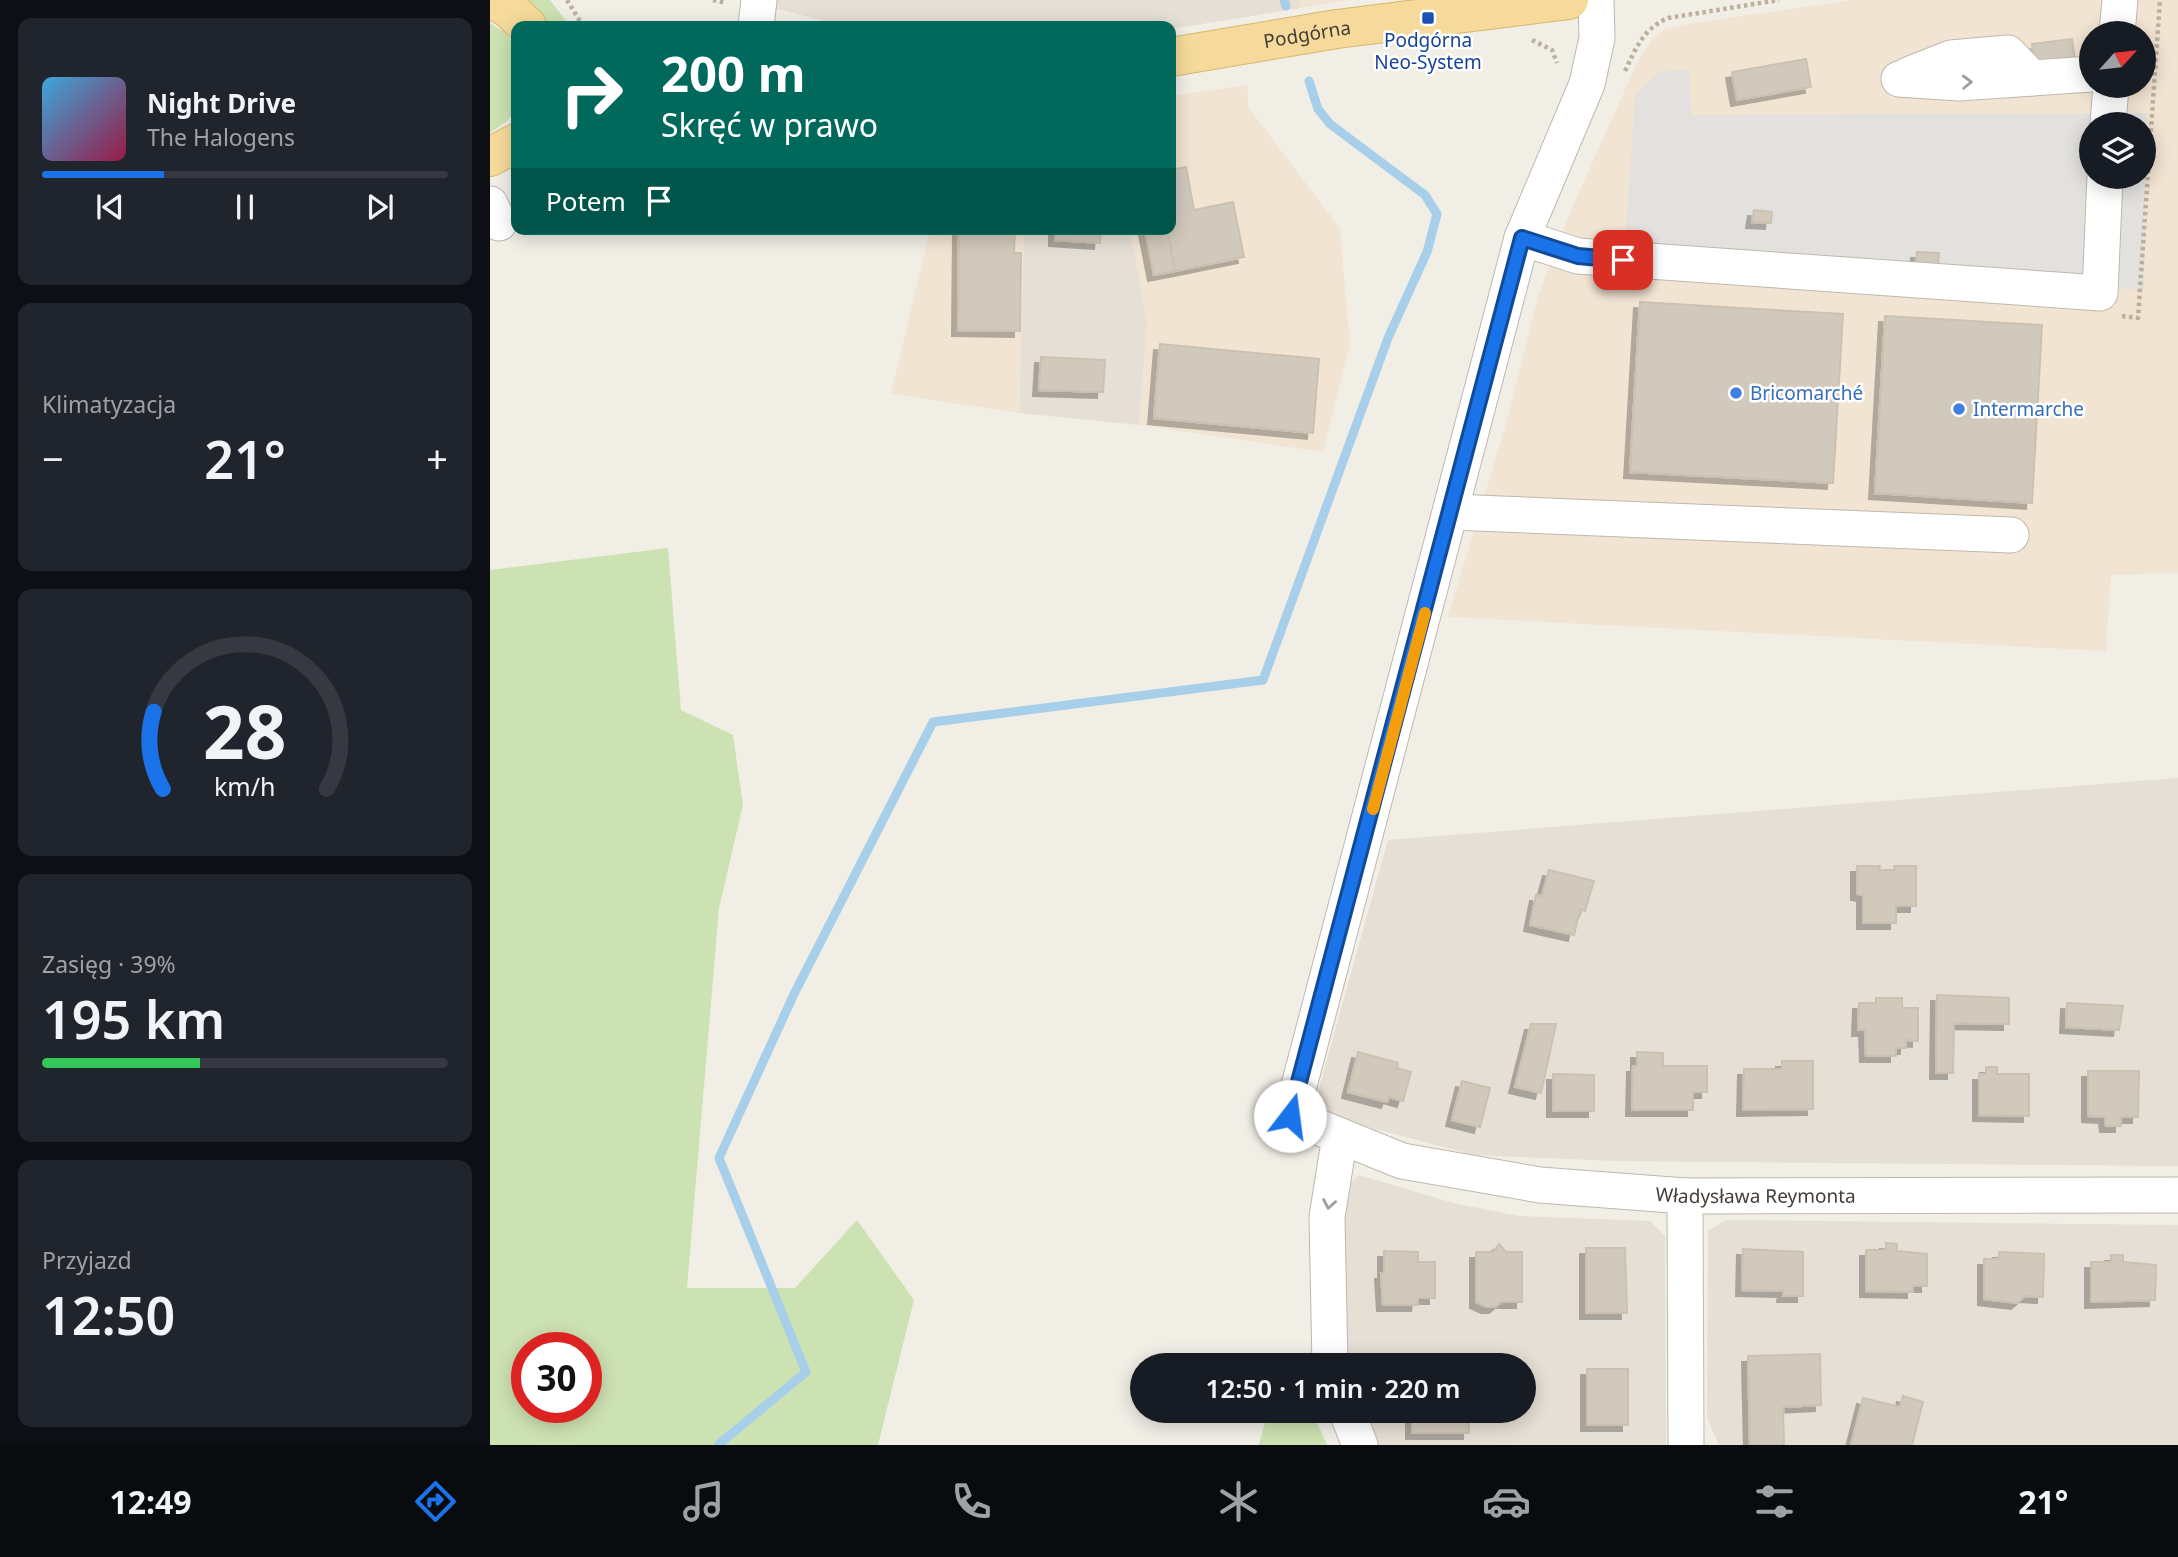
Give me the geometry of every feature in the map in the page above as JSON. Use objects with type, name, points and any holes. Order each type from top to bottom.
[{"type":"main road","name":"Podgórna","points":[[1176,56],[1337,29],[1569,0]]},
{"type":"main road","points":[[490,158],[511,146]]},
{"type":"street","points":[[757,21],[759,0]]},
{"type":"street","name":"Władysława Reymonta","points":[[1596,0],[1597,38],[1587,84],[1522,238],[1452,512],[1290,1116],[1402,1161],[1540,1185],[1685,1196],[2178,1195]]},
{"type":"street","points":[[2118,21],[2120,0]]},
{"type":"street","points":[[1899,79],[1951,58],[2008,53],[2032,78],[2079,75]]},
{"type":"street","points":[[1522,238],[1578,256],[2100,293],[2104,189]]},
{"type":"street","points":[[1452,512],[2011,535]]},
{"type":"street","points":[[1330,1353],[1327,1217],[1340,1136]]},
{"type":"street","points":[[1685,1196],[1686,1445]]},
{"type":"street","points":[[1351,1423],[1360,1445]]},
{"type":"path","points":[[567,0],[580,21]]},
{"type":"path","points":[[1620,81],[1642,37],[1652,25],[1668,18],[1779,0]]},
{"type":"shaded area","points":[[741,0],[1298,0],[1301,8],[1176,28],[1176,21],[825,21]]},
{"type":"shaded area","points":[[1298,0],[1348,0],[1301,8]]},
{"type":"shaded area","points":[[1852,0],[2178,0],[2178,573],[2111,575],[2106,651],[1448,617],[1503,434],[1539,293],[1571,210],[1637,63],[1652,39],[1665,29]]},
{"type":"shaded area","points":[[1690,69],[1691,115],[2079,113],[2079,189],[2145,189],[2144,290],[1625,245],[1635,95],[1658,72]]},
{"type":"shaded area","points":[[1247,85],[1249,108],[1340,228],[1350,346],[1323,452],[1139,425],[1147,322],[1131,235],[1176,235],[1176,95]]},
{"type":"shaded area","points":[[929,235],[1024,235],[1019,413],[891,394]]},
{"type":"shaded area","points":[[1024,235],[1131,235],[1147,322],[1139,425],[1019,413]]},
{"type":"shaded area","points":[[2178,778],[2178,1166],[1615,1161],[1474,1155],[1333,1118],[1318,1092],[1388,840]]},
{"type":"shaded area","points":[[1359,1175],[1457,1204],[1519,1216],[1650,1221],[1665,1236],[1666,1445],[1368,1445],[1360,1423],[1536,1423],[1536,1353],[1341,1353],[1340,1191]]},
{"type":"shaded area","points":[[1726,1220],[2178,1225],[2178,1445],[1719,1445],[1707,1418],[1708,1231]]},
{"type":"green space","points":[[529,0],[550,0],[566,21],[542,21]]},
{"type":"green space","points":[[490,23],[506,33],[511,40],[511,116],[490,133]]},
{"type":"green space","points":[[668,548],[681,710],[733,735],[743,805],[719,908],[687,1288],[795,1288],[857,1220],[914,1300],[878,1445],[490,1445],[490,570]]},
{"type":"green space","points":[[1265,1423],[1317,1423],[1327,1445],[1259,1445]]},
{"type":"building","points":[[2072,39],[2076,68],[2036,73],[2032,44]]},
{"type":"building","points":[[1806,59],[1811,87],[1737,100],[1732,72]]},
{"type":"building","points":[[1186,167],[1194,210],[1233,202],[1244,257],[1175,271],[1168,235],[1176,235],[1176,169]]},
{"type":"building","points":[[1754,210],[1772,212],[1771,223],[1752,222]]},
{"type":"building","points":[[959,235],[1015,235],[1014,253],[1021,253],[1020,331],[958,330]]},
{"type":"building","points":[[1055,235],[1101,235],[1100,243],[1055,240]]},
{"type":"building","points":[[1146,235],[1168,235],[1175,271],[1154,275]]},
{"type":"building","points":[[1917,252],[1939,253],[1938,266],[1916,264]]},
{"type":"building","name":"Bricomarché","points":[[1640,302],[1843,314],[1833,483],[1630,472]]},
{"type":"building","name":"Intermarche","points":[[1885,316],[2042,325],[2032,503],[1875,493]]},
{"type":"building","points":[[1160,344],[1319,359],[1313,433],[1154,418]]},
{"type":"building","points":[[1041,357],[1105,360],[1103,392],[1039,390]]},
{"type":"building","points":[[1857,866],[1880,866],[1879,870],[1895,870],[1894,866],[1916,866],[1916,906],[1896,906],[1896,923],[1863,923],[1863,895],[1857,894]]},
{"type":"building","points":[[1549,870],[1594,881],[1585,911],[1580,909],[1574,935],[1530,925],[1536,895],[1542,896]]},
{"type":"building","points":[[1937,995],[2009,998],[2009,1024],[1954,1023],[1953,1073],[1936,1073]]},
{"type":"building","points":[[1876,998],[1902,998],[1902,1008],[1918,1008],[1918,1041],[1906,1040],[1906,1048],[1896,1048],[1896,1056],[1866,1056],[1865,1030],[1858,1030],[1859,1003],[1876,1003]]},
{"type":"building","points":[[2067,1003],[2123,1006],[2119,1030],[2066,1027]]},
{"type":"building","points":[[1531,1024],[1556,1024],[1541,1093],[1515,1087]]},
{"type":"building","points":[[1358,1052],[1398,1063],[1397,1068],[1411,1072],[1403,1101],[1389,1097],[1387,1102],[1348,1092]]},
{"type":"building","points":[[1637,1052],[1663,1053],[1663,1066],[1707,1066],[1707,1092],[1693,1092],[1693,1110],[1632,1110],[1633,1066],[1637,1066]]},
{"type":"building","points":[[1782,1061],[1813,1061],[1813,1109],[1743,1110],[1744,1069],[1782,1069]]},
{"type":"building","points":[[1986,1067],[1997,1067],[1997,1074],[2029,1074],[2029,1116],[1979,1115],[1979,1074],[1986,1074]]},
{"type":"building","points":[[2088,1071],[2139,1071],[2138,1117],[2121,1117],[2121,1126],[2106,1126],[2105,1117],[2088,1116]]},
{"type":"building","points":[[1553,1074],[1594,1075],[1594,1111],[1553,1111]]},
{"type":"building","points":[[1462,1081],[1490,1088],[1480,1127],[1452,1120]]},
{"type":"building","points":[[1886,1243],[1897,1244],[1897,1251],[1927,1254],[1927,1286],[1913,1286],[1913,1292],[1866,1291],[1866,1250],[1886,1250]]},
{"type":"building","points":[[1499,1244],[1506,1252],[1522,1252],[1522,1302],[1501,1302],[1495,1307],[1487,1307],[1476,1302],[1476,1252],[1493,1252]]},
{"type":"building","points":[[1586,1248],[1625,1248],[1627,1313],[1586,1313]]},
{"type":"building","points":[[1743,1249],[1803,1252],[1803,1296],[1783,1296],[1784,1291],[1742,1290]]},
{"type":"building","points":[[1384,1251],[1418,1252],[1418,1262],[1435,1262],[1435,1298],[1418,1298],[1417,1305],[1383,1305],[1381,1273],[1384,1273]]},
{"type":"building","points":[[1999,1252],[2044,1254],[2043,1297],[2025,1296],[2017,1303],[1984,1299],[1984,1259],[1999,1259]]},
{"type":"building","points":[[2111,1255],[2123,1255],[2123,1262],[2156,1265],[2155,1300],[2091,1302],[2091,1262],[2111,1262]]},
{"type":"building","points":[[1820,1354],[1821,1405],[1783,1407],[1784,1445],[1750,1445],[1748,1356]]},
{"type":"building","points":[[1587,1369],[1628,1369],[1628,1425],[1587,1425]]},
{"type":"building","points":[[1903,1396],[1923,1402],[1912,1445],[1851,1445],[1863,1398],[1900,1407]]},
{"type":"building","points":[[1412,1423],[1469,1423],[1469,1433],[1412,1433]]},
{"type":"waterway","points":[[1284,0],[1286,6]]},
{"type":"waterway","points":[[718,1445],[806,1372],[719,1158],[794,994],[933,722],[1263,680],[1388,338],[1427,252],[1437,214],[1425,195],[1330,124],[1318,109],[1309,81]]},
{"type":"slow traffic","points":[[1373,809],[1425,613]]},
{"type":"place","name":"Podgórna Neo-System","points":[[1428,18]]},
{"type":"place","name":"Bricomarché","points":[[1736,393]]},
{"type":"place","name":"Intermarche","points":[[1959,409]]},
{"type":"route","points":[[1290,1116],[1452,512],[1522,238],[1578,256],[1623,260]]}]
